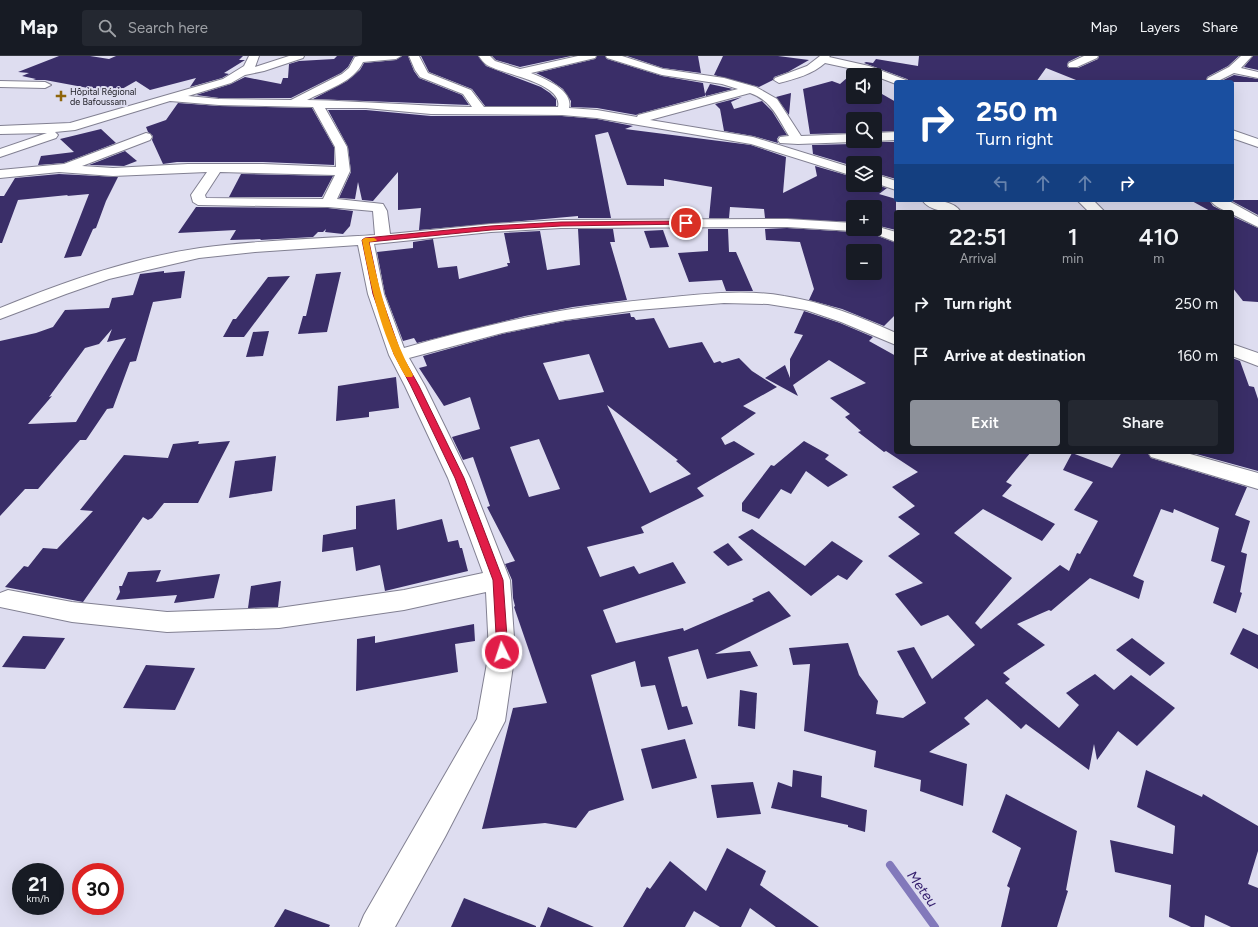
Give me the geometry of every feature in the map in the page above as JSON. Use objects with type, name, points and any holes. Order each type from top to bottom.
[{"type":"street","points":[[0,154],[57,134],[71,127],[227,81],[249,68],[254,56]]},
{"type":"street","points":[[244,72],[260,69],[299,56]]},
{"type":"street","points":[[292,104],[346,76],[354,70],[359,59],[396,56]]},
{"type":"street","points":[[414,56],[420,70],[424,75],[467,92],[481,111]]},
{"type":"street","points":[[484,56],[491,63],[554,88],[564,101],[562,111]]},
{"type":"street","points":[[518,73],[591,56]]},
{"type":"street","points":[[611,56],[662,72],[724,81],[753,89],[768,96],[773,101],[798,140]]},
{"type":"street","points":[[1073,65],[1093,56]]},
{"type":"street","points":[[1212,80],[1233,69],[1247,56]]},
{"type":"street","points":[[778,80],[796,75],[824,58],[870,70],[897,80]]},
{"type":"street","points":[[1233,69],[1258,75]]},
{"type":"street","points":[[0,84],[45,85]]},
{"type":"street","points":[[635,119],[753,89]]},
{"type":"street","points":[[170,98],[219,102],[317,104],[481,111],[562,111],[597,114],[635,119],[752,141],[846,170]]},
{"type":"street","points":[[317,104],[341,147],[343,171],[328,203]]},
{"type":"street","points":[[0,130],[71,127]]},
{"type":"street","points":[[1234,135],[1258,143]]},
{"type":"street","points":[[882,137],[894,136]]},
{"type":"street","points":[[0,154],[39,162],[56,169],[87,160],[146,138]]},
{"type":"street","points":[[752,141],[846,138]]},
{"type":"street","points":[[0,174],[56,169],[113,172],[164,168],[300,169],[343,171]]},
{"type":"street","points":[[216,168],[198,195],[198,199],[203,202],[328,203],[378,207],[380,211],[374,240],[376,294],[398,354],[459,478],[498,580],[502,652],[490,721],[434,826],[376,927]]},
{"type":"street","points":[[882,181],[894,185]]},
{"type":"street","points":[[933,202],[950,210]]},
{"type":"street","points":[[1086,202],[1096,210]]},
{"type":"street","points":[[1221,202],[1258,223]]},
{"type":"street","points":[[0,314],[60,290],[103,276],[199,253],[270,246],[374,240],[491,228],[561,224],[787,223],[846,227]]},
{"type":"street","points":[[882,231],[894,236]]},
{"type":"street","points":[[398,354],[565,314],[648,304],[711,299],[759,298],[797,303],[833,312],[894,339]]},
{"type":"street","points":[[1234,350],[1258,360]]},
{"type":"street","points":[[1165,454],[1258,481]]},
{"type":"street","points":[[8,600],[72,612],[167,622],[272,618],[404,600],[498,580]]},
{"type":"building","points":[[59,56],[90,56],[109,59],[116,56],[243,56],[239,60],[245,60],[224,73],[229,74],[222,78],[190,87],[196,78],[150,90],[136,81],[115,93],[45,80],[33,80],[36,79],[22,76],[29,73],[18,72]]},
{"type":"building","points":[[337,56],[354,56],[348,67],[341,73],[291,98],[219,98],[196,95],[231,84],[245,77],[281,84],[283,78],[288,78],[289,64],[299,61],[334,59]]},
{"type":"building","points":[[402,56],[408,56],[414,71],[419,78],[462,95],[469,105],[313,99],[347,81],[360,70],[364,63],[396,60]]},
{"type":"building","points":[[421,56],[478,56],[486,66],[541,87],[556,99],[556,106],[485,106],[472,89],[429,72]]},
{"type":"building","points":[[492,56],[571,56],[520,67],[496,60]]},
{"type":"building","points":[[597,56],[605,56],[607,59],[662,76],[703,83],[705,96],[636,115],[597,108],[571,107],[571,101],[563,89],[536,73],[595,59]]},
{"type":"building","points":[[627,56],[698,56],[701,73],[663,68]]},
{"type":"building","points":[[723,56],[778,56],[809,60],[788,72],[774,77],[773,80],[759,87],[714,75]]},
{"type":"building","points":[[919,56],[1080,56],[1068,62],[1067,66],[1069,68],[1078,68],[1098,59],[1099,56],[1239,56],[1228,66],[1207,77],[1206,80],[1076,80],[1046,68],[1037,80],[908,80],[882,70],[882,68],[877,68],[864,63],[873,63],[876,59],[918,66]]},
{"type":"building","points":[[1253,56],[1258,56],[1258,70],[1244,67]]},
{"type":"building","points":[[1234,75],[1258,79],[1258,82],[1234,82],[1234,80],[1223,80]]},
{"type":"building","points":[[846,79],[846,104],[882,104],[882,94],[894,101],[894,131],[882,132],[882,112],[846,112],[846,133],[810,134],[803,89],[832,81],[840,84]]},
{"type":"building","points":[[710,84],[733,89],[706,96],[705,94]]},
{"type":"building","points":[[791,93],[789,115],[776,97]]},
{"type":"building","points":[[742,97],[731,102],[734,109],[762,101],[772,111],[787,135],[779,136],[777,139],[778,143],[753,136],[724,131],[720,109],[715,104]]},
{"type":"building","points":[[178,103],[219,106],[312,108],[334,147],[334,165],[263,162],[177,162],[163,164],[152,140],[153,136],[148,132],[146,127],[166,120]]},
{"type":"building","points":[[328,110],[366,110],[431,116],[562,116],[597,119],[633,126],[625,129],[751,145],[786,157],[783,193],[817,176],[815,166],[846,175],[846,192],[882,192],[879,194],[894,198],[894,202],[896,202],[896,210],[894,210],[894,230],[882,227],[882,200],[846,200],[846,222],[765,218],[764,209],[730,207],[729,218],[709,218],[712,187],[664,179],[664,186],[627,185],[608,132],[595,135],[611,218],[578,218],[578,216],[419,230],[421,208],[398,210],[398,172],[373,201],[362,200],[358,182],[355,199],[339,198],[351,172],[348,147]]},
{"type":"building","points":[[101,129],[116,143],[64,163],[38,165],[41,156],[74,152],[60,139]]},
{"type":"building","points":[[882,142],[894,142],[894,178],[882,175],[882,156],[846,156],[846,164],[813,154],[812,145],[846,144],[846,148],[882,148]]},
{"type":"building","points":[[125,151],[137,161],[124,166],[89,165]]},
{"type":"building","points":[[59,174],[118,177],[106,201],[96,228],[93,229],[81,256],[64,258],[89,194],[18,200],[2,243],[0,243],[0,196],[4,196],[15,178]]},
{"type":"building","points":[[241,174],[333,176],[322,197],[229,197]]},
{"type":"building","points":[[882,187],[887,188],[882,192]]},
{"type":"building","points":[[1234,200],[1258,200],[1258,215],[1234,202]]},
{"type":"building","points":[[1194,202],[1210,202],[1213,206],[1221,210],[1208,210]]},
{"type":"building","points":[[196,207],[328,208],[353,211],[350,226],[343,234],[325,232],[326,229],[323,232],[318,232],[313,237],[230,240],[236,230],[178,233]]},
{"type":"building","points":[[1234,217],[1258,228],[1258,302],[1243,301],[1234,290]]},
{"type":"building","points":[[787,228],[846,232],[846,236],[878,236],[894,242],[894,316],[884,326],[842,309],[809,300],[814,289],[800,242],[766,240],[765,229]]},
{"type":"building","points":[[578,229],[613,229],[615,242],[610,242],[627,300],[573,307],[525,316],[417,343],[414,338],[403,341],[385,294],[377,252],[413,248],[413,242],[433,239],[438,268],[457,266],[459,279],[508,266],[507,263],[510,263],[504,233],[540,231],[547,270],[580,265]]},
{"type":"building","points":[[708,229],[728,229],[729,252],[736,252],[753,291],[726,291],[722,280],[689,282],[678,253],[708,251]]},
{"type":"building","points":[[663,230],[669,247],[650,248],[644,231]]},
{"type":"building","points":[[164,271],[164,273],[185,271],[181,298],[153,302],[136,361],[130,362],[113,408],[107,409],[86,440],[80,440],[38,489],[25,489],[0,516],[0,341],[36,333],[53,327],[65,310],[109,308],[112,298],[133,295],[140,274]],"holes":[[[112,329],[107,342],[126,338],[76,422],[28,424],[52,396],[49,397],[85,348],[99,344]]]},
{"type":"building","points":[[341,272],[327,332],[298,334],[303,316],[306,316],[316,274]]},
{"type":"building","points":[[290,276],[244,337],[223,337],[233,319],[236,319],[268,277]]},
{"type":"building","points":[[804,311],[840,323],[873,337],[869,341],[894,355],[894,454],[1029,454],[1006,482],[1012,485],[1002,496],[1055,524],[1042,541],[983,509],[954,533],[1012,578],[975,623],[981,629],[1060,565],[1069,571],[1077,553],[1080,554],[1098,521],[1074,510],[1093,482],[1063,470],[1071,454],[1112,468],[1121,454],[1148,454],[1151,458],[1247,487],[1235,515],[1250,521],[1241,552],[1247,554],[1240,592],[1242,593],[1236,613],[1213,603],[1225,566],[1211,561],[1219,528],[1174,509],[1173,513],[1161,509],[1133,576],[1144,581],[1139,599],[1090,578],[1051,611],[1049,610],[1017,624],[1045,645],[1003,673],[1010,679],[1005,683],[1059,728],[1079,705],[1066,693],[1095,674],[1114,690],[1131,675],[1175,708],[1137,746],[1118,731],[1097,760],[1094,744],[1089,770],[1026,724],[1021,729],[987,699],[964,718],[970,724],[929,752],[967,764],[963,806],[920,791],[921,780],[874,767],[876,751],[804,731],[810,664],[793,665],[789,648],[848,643],[859,675],[878,701],[876,714],[903,718],[926,703],[897,651],[914,647],[932,679],[975,645],[948,615],[921,626],[895,594],[923,583],[888,556],[920,534],[898,517],[915,506],[892,487],[918,472],[886,451],[884,452],[858,432],[861,431],[845,417],[850,414],[830,398],[866,383],[829,360],[793,385],[798,396],[765,378],[785,365],[790,378],[790,359],[803,335],[794,333]]},
{"type":"building","points":[[630,313],[631,317],[634,317],[636,320],[654,318],[669,348],[702,342],[714,363],[720,361],[722,363],[739,358],[752,371],[777,387],[743,406],[756,413],[721,438],[725,445],[734,441],[755,454],[697,488],[704,496],[641,527],[644,533],[587,547],[600,577],[634,566],[639,574],[673,562],[686,583],[603,610],[616,643],[683,628],[684,631],[754,601],[752,599],[769,591],[791,616],[715,654],[750,651],[758,666],[707,679],[698,649],[668,657],[682,707],[687,706],[693,724],[668,730],[655,685],[641,687],[635,661],[591,675],[624,800],[589,811],[576,828],[545,823],[482,829],[513,708],[547,703],[514,607],[512,580],[505,564],[515,561],[487,507],[490,506],[473,457],[463,460],[452,437],[480,429],[470,397],[444,406],[419,368],[427,366],[423,356],[502,334],[565,321]],"holes":[[[589,354],[604,392],[559,400],[543,363]],[[607,405],[678,460],[676,461],[691,474],[650,493]],[[539,439],[560,489],[529,497],[510,447]]]},
{"type":"building","points":[[269,331],[263,356],[246,357],[253,332]]},
{"type":"building","points":[[1234,359],[1240,361],[1249,386],[1254,387],[1258,399],[1258,471],[1196,454],[1234,454]]},
{"type":"building","points":[[396,377],[399,408],[369,412],[369,417],[336,421],[338,386]]},
{"type":"building","points":[[199,441],[198,444],[230,441],[198,503],[164,503],[152,518],[148,520],[143,517],[83,602],[5,587],[24,566],[28,567],[43,548],[57,549],[93,511],[80,510],[124,455],[168,458],[173,444]]},
{"type":"building","points":[[804,441],[829,455],[825,459],[848,475],[828,487],[806,471],[791,494],[781,489],[759,519],[742,511],[742,503],[771,465],[774,466]]},
{"type":"building","points":[[276,456],[272,491],[229,498],[235,461]]},
{"type":"building","points":[[395,499],[397,530],[442,519],[448,542],[458,540],[460,548],[462,548],[468,571],[385,591],[380,565],[356,571],[353,547],[322,552],[323,535],[356,529],[356,506]]},
{"type":"building","points":[[752,529],[805,566],[832,541],[863,561],[847,580],[838,575],[811,596],[738,537]]},
{"type":"building","points":[[728,543],[743,560],[728,566],[713,552]]},
{"type":"building","points":[[161,570],[156,582],[220,574],[214,598],[174,603],[177,595],[116,600],[120,592],[119,586],[122,586],[128,572]]},
{"type":"building","points":[[281,581],[278,607],[248,608],[251,586]]},
{"type":"building","points":[[474,624],[475,641],[455,644],[458,672],[356,691],[357,639],[375,636],[375,643]]},
{"type":"building","points":[[1243,628],[1258,635],[1258,669],[1230,654]]},
{"type":"building","points":[[23,636],[65,638],[45,669],[2,667]]},
{"type":"building","points":[[1132,638],[1165,663],[1150,676],[1116,650]]},
{"type":"building","points":[[146,665],[195,668],[175,710],[123,708]]},
{"type":"building","points":[[740,690],[757,693],[755,729],[738,726]]},
{"type":"building","points":[[685,739],[697,778],[652,789],[641,749]]},
{"type":"building","points":[[793,770],[822,776],[821,797],[867,810],[865,832],[848,827],[848,825],[771,808],[778,782],[792,787]]},
{"type":"building","points":[[1146,770],[1202,797],[1203,794],[1258,826],[1258,851],[1248,884],[1258,888],[1258,927],[1231,927],[1205,915],[1204,927],[1191,927],[1169,917],[1171,885],[1115,872],[1110,840],[1173,854],[1175,826],[1137,807]]},
{"type":"building","points":[[753,782],[761,814],[717,818],[711,785]]},
{"type":"building","points":[[1006,794],[1077,831],[1066,890],[1068,891],[1057,927],[1001,927],[1010,888],[1007,886],[1021,848],[992,832]]},
{"type":"building","points":[[727,848],[766,871],[760,885],[819,927],[776,927],[750,908],[741,927],[720,927],[694,911],[685,927],[623,927],[647,887],[650,889],[670,861],[706,891]]},
{"type":"building","points":[[464,898],[536,926],[536,927],[451,927]]},
{"type":"building","points":[[548,907],[594,927],[540,927]]},
{"type":"building","points":[[285,909],[330,925],[329,927],[274,927]]},
{"type":"waterway","name":"Meteu","points":[[890,865],[935,927]]},
{"type":"slow traffic","points":[[374,240],[365,240],[376,294],[398,354],[409,375]]},
{"type":"place","name":"Hôpital Régional de Bafoussam","points":[[61,96]]},
{"type":"route","points":[[502,652],[498,580],[459,478],[398,354],[376,294],[365,240],[491,228],[561,224],[686,223]]}]
